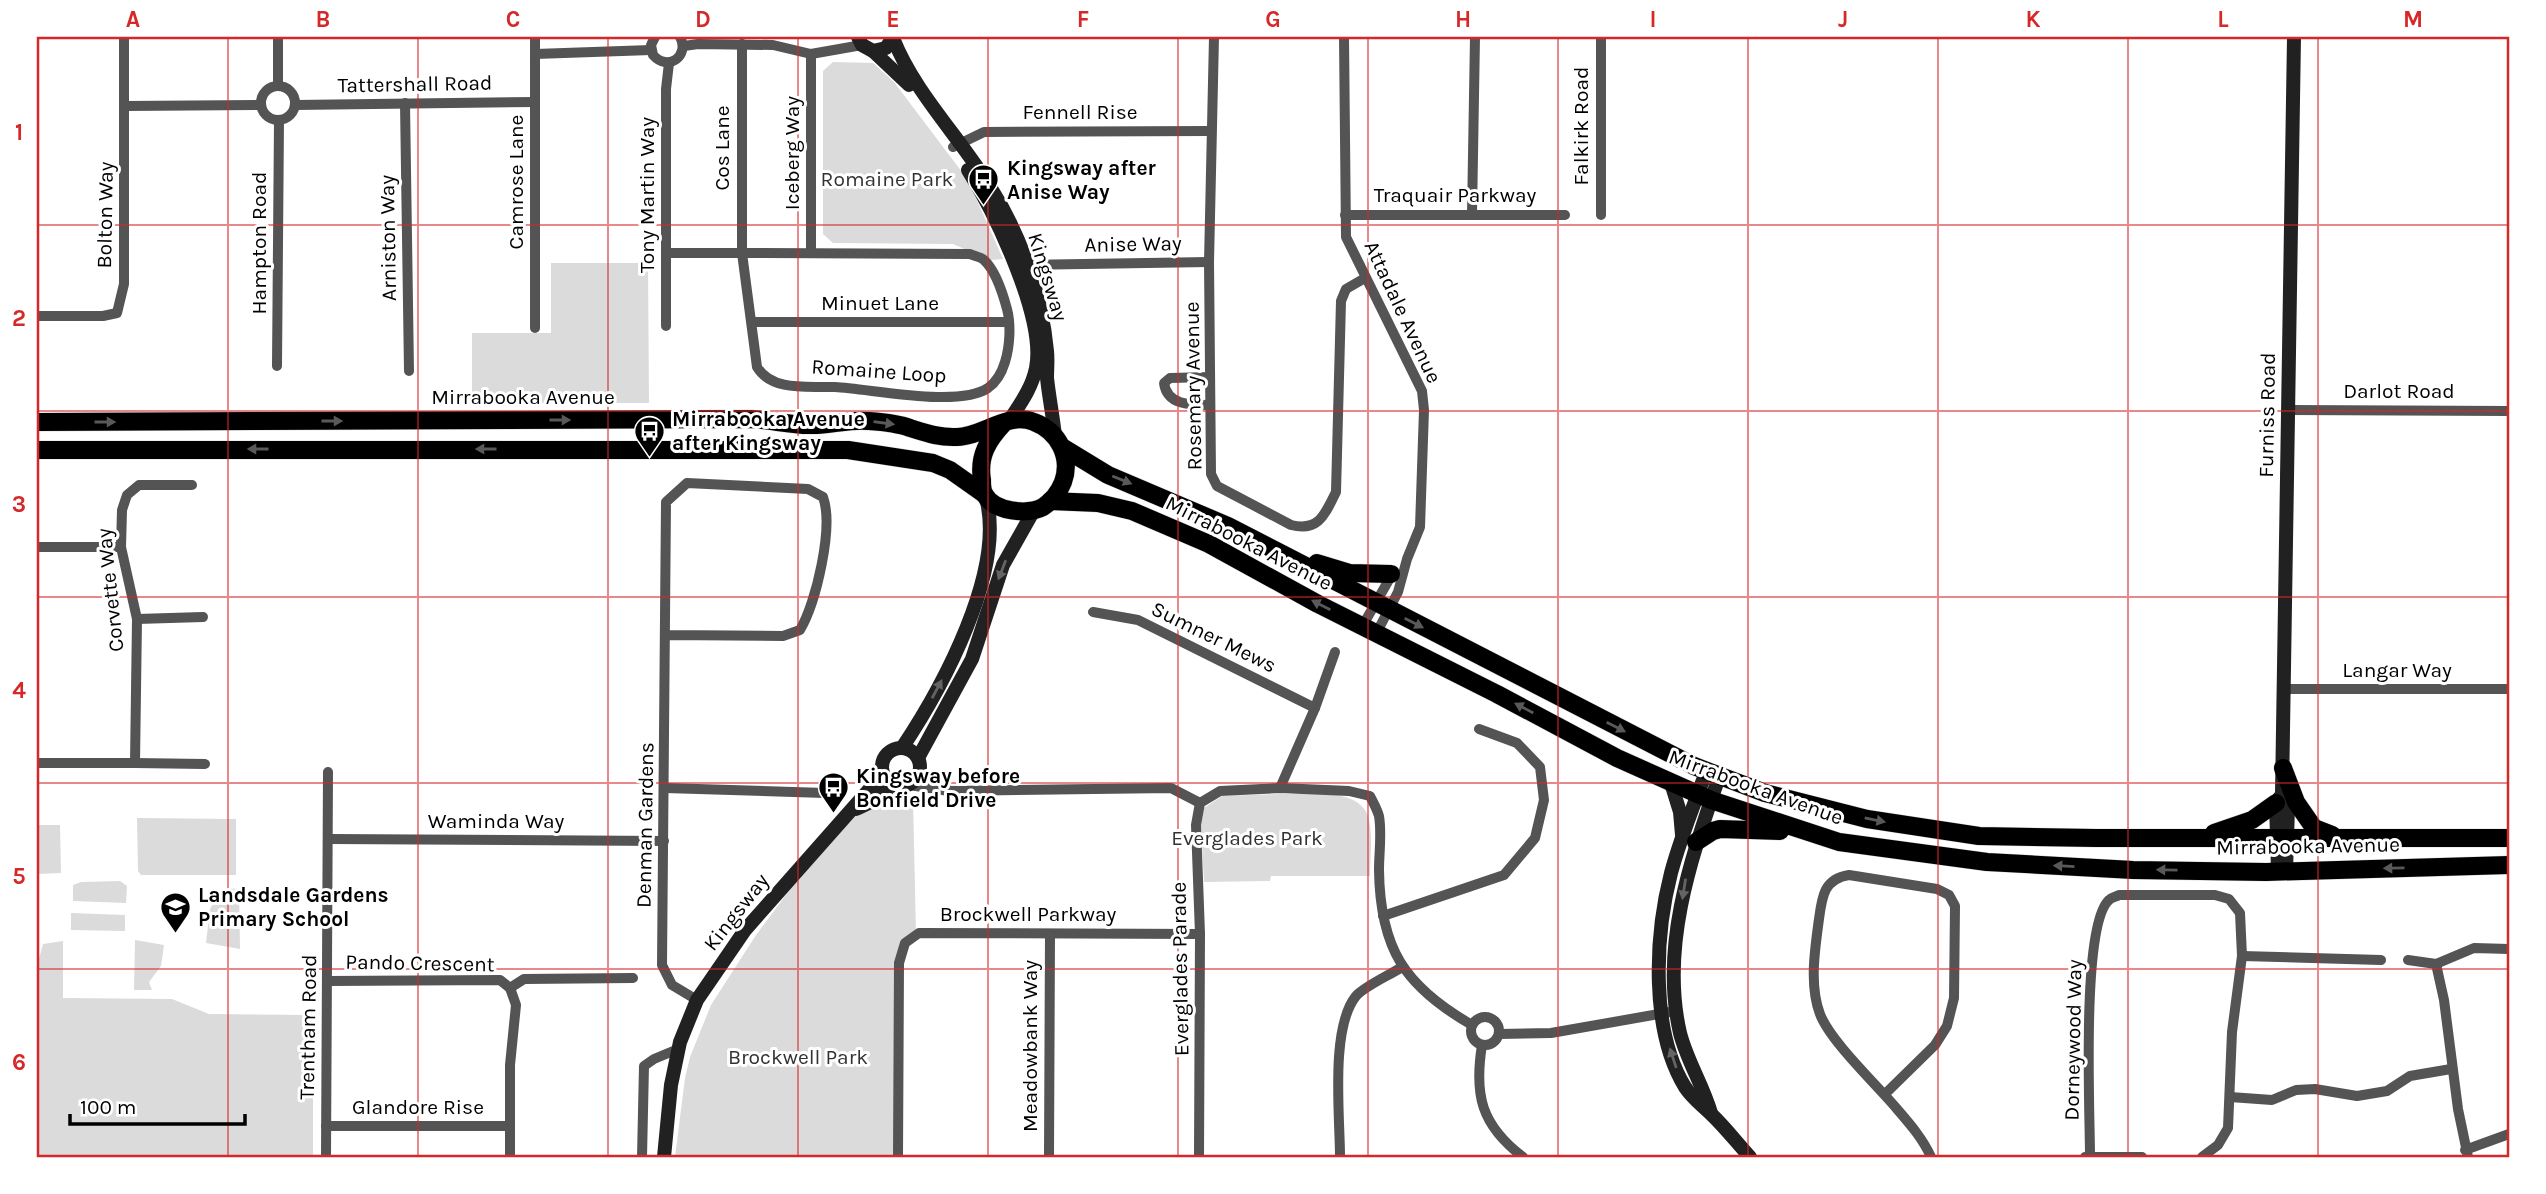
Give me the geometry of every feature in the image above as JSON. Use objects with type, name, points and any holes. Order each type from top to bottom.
[{"type":"main road","name":"Kingsway","points":[[861,42],[886,48],[893,37]]},
{"type":"main road","name":"Kingsway","points":[[893,37],[903,63],[957,145],[1021,265],[1041,314],[1047,377],[1059,442]]},
{"type":"main road","name":"Furniss Road","points":[[2282,871],[2279,798],[2283,768],[2294,37]]},
{"type":"main road","name":"Kingsway","points":[[861,42],[909,86],[957,145]]},
{"type":"main road","name":"Kingsway","points":[[1007,422],[1026,394],[1036,369],[1037,356],[1021,265]]},
{"type":"main road","name":"Mirrabooka Avenue","points":[[37,422],[751,419],[809,425],[864,420],[957,438],[1007,422]]},
{"type":"main road","points":[[37,450],[848,450],[933,463],[950,470],[985,496],[1004,510],[1034,510],[1050,501],[1060,490],[1066,461],[1059,442],[1034,422],[1022,419],[1007,422],[990,438],[982,457],[981,474],[985,496],[991,516],[990,541],[979,592],[958,650],[902,748]]},
{"type":"main road","name":"Mirrabooka Avenue","points":[[1059,442],[1108,475],[1228,526],[1712,774],[1765,793],[1856,816],[1932,831],[1979,836],[2509,838]]},
{"type":"main road","name":"Mirrabooka Avenue","points":[[1050,501],[1098,503],[1132,511],[1209,544],[1318,604],[1617,758],[1704,797],[1839,842],[1987,862],[2133,870],[2282,871],[2509,865]]},
{"type":"main road","points":[[919,764],[914,753],[902,748],[893,750],[882,764],[887,779],[898,787],[909,785],[918,777],[919,764],[972,659],[1003,565],[1034,510]]},
{"type":"main road","points":[[1274,550],[1350,573],[1391,574]]},
{"type":"main road","points":[[2283,768],[2296,802],[2314,828],[2337,837]]},
{"type":"main road","points":[[1712,774],[1689,841],[1670,1013],[1711,1113],[1751,1157]]},
{"type":"main road","name":"Kingsway","points":[[664,1157],[671,1085],[678,1049],[697,1000],[745,930],[846,814],[888,790],[887,779]]},
{"type":"main road","points":[[1671,783],[1689,841]]},
{"type":"main road","points":[[2204,837],[2252,820],[2279,798]]},
{"type":"main road","points":[[1689,841],[1720,829],[1807,833]]},
{"type":"street","name":"Bolton Way","points":[[37,317],[103,316],[117,313],[124,284],[124,37]]},
{"type":"street","points":[[278,37],[278,86]]},
{"type":"street","name":"Camrose Lane","points":[[535,37],[535,328]]},
{"type":"street","points":[[655,37],[651,50],[657,60],[669,63],[680,57],[682,42],[773,45],[811,54],[861,42]]},
{"type":"street","name":"Rosemary Avenue","points":[[1213,37],[1209,262],[1211,474],[1217,485],[1291,525],[1304,528],[1313,526],[1324,515],[1338,484],[1341,301],[1346,289],[1365,278]]},
{"type":"street","name":"Attadale Avenue","points":[[1344,37],[1346,237],[1422,391],[1424,410],[1421,516],[1417,538],[1407,559],[1398,592],[1383,606]]},
{"type":"street","points":[[1472,214],[1475,37]]},
{"type":"street","name":"Falkirk Road","points":[[1601,37],[1601,215]]},
{"type":"street","name":"Cos Lane","points":[[742,44],[742,253]]},
{"type":"street","points":[[535,54],[651,50]]},
{"type":"street","name":"Iceberg Way","points":[[811,54],[811,251]]},
{"type":"street","name":"Tony Martin Way","points":[[666,326],[666,89],[669,63]]},
{"type":"street","points":[[278,86],[289,90],[295,105],[289,116],[279,120],[267,116],[261,105],[267,90],[278,86]]},
{"type":"street","name":"Tattershall Road","points":[[295,105],[535,102]]},
{"type":"street","name":"Arniston Way","points":[[405,103],[408,371]]},
{"type":"street","points":[[125,106],[261,105]]},
{"type":"street","name":"Hampton Road","points":[[277,366],[279,120]]},
{"type":"street","name":"Fennell Rise","points":[[957,145],[984,132],[1210,131]]},
{"type":"street","name":"Traquair Parkway","points":[[1345,215],[1565,215]]},
{"type":"street","name":"Romaine Loop","points":[[667,253],[811,251],[970,254],[984,260],[995,275],[1008,311],[1008,354],[1001,375],[991,386],[967,396],[930,396],[774,384],[763,376],[757,366],[742,253]]},
{"type":"street","name":"Anise Way","points":[[1021,265],[1209,262]]},
{"type":"street","name":"Minuet Lane","points":[[752,322],[1009,322]]},
{"type":"street","points":[[1210,377],[1170,378],[1164,383],[1165,391],[1173,400],[1187,405],[1210,405]]},
{"type":"street","name":"Darlot Road","points":[[2288,410],[2509,411]]},
{"type":"street","name":"Denman Gardens","points":[[666,635],[783,636],[800,630],[808,617],[827,537],[827,509],[823,497],[808,489],[687,483],[666,502],[662,965],[672,985],[697,1000]]},
{"type":"street","name":"Corvette Way","points":[[135,757],[137,619],[121,547],[124,503],[127,495],[139,485],[192,485]]},
{"type":"street","points":[[37,547],[121,547]]},
{"type":"street","name":"Attadale Avenue","points":[[1370,629],[1383,606],[1391,574],[1407,559]]},
{"type":"street","name":"Sumner Mews","points":[[1093,612],[1138,620],[1315,708]]},
{"type":"street","points":[[137,619],[203,617]]},
{"type":"street","points":[[1280,788],[1315,708],[1335,652]]},
{"type":"street","name":"Langar Way","points":[[2284,689],[2509,689]]},
{"type":"street","points":[[1383,916],[1504,875],[1535,838],[1544,800],[1540,767],[1517,743],[1479,729]]},
{"type":"street","points":[[37,763],[135,757],[205,764]]},
{"type":"street","points":[[919,764],[949,791]]},
{"type":"street","name":"Trentham Road","points":[[326,1157],[328,772]]},
{"type":"street","points":[[909,785],[949,791],[1171,788],[1200,803],[1220,791],[1280,788],[1349,791],[1370,796],[1379,815],[1380,901],[1392,947],[1402,967],[1433,1001],[1472,1025]]},
{"type":"street","points":[[665,788],[825,793]]},
{"type":"street","name":"Everglades Parade","points":[[1199,1157],[1200,934],[1196,825],[1200,803]]},
{"type":"street","name":"Waminda Way","points":[[328,839],[664,841]]},
{"type":"street","points":[[1885,1094],[1935,1045],[1947,1026],[1954,998],[1955,906],[1949,895],[1937,889],[1840,877],[1829,883],[1819,915],[1814,993],[1819,1012],[1829,1032],[1885,1094],[1915,1131],[1931,1157]]},
{"type":"street","name":"Dorneywood Way","points":[[2090,1156],[2090,967],[2101,914],[2109,900],[2119,895],[2215,895],[2229,900],[2240,913],[2242,956],[2232,1032],[2228,1128],[2218,1145],[2202,1157]]},
{"type":"street","name":"Brockwell Parkway","points":[[898,1157],[899,963],[905,943],[919,933],[1200,934]]},
{"type":"street","name":"Meadowbank Way","points":[[1049,1157],[1050,934]]},
{"type":"street","points":[[2408,960],[2436,964],[2474,948],[2509,950]]},
{"type":"street","points":[[2242,956],[2381,960]]},
{"type":"street","points":[[2436,964],[2444,1000],[2451,1069],[2467,1154],[2509,1134]]},
{"type":"street","points":[[1340,1157],[1340,1038],[1348,1012],[1357,995],[1402,967]]},
{"type":"street","name":"Pando Crescent","points":[[510,988],[524,979],[633,978]]},
{"type":"street","name":"Pando Crescent","points":[[327,981],[500,980],[510,988],[516,1005],[510,1065],[510,1157]]},
{"type":"street","points":[[1499,1034],[1551,1033],[1670,1013]]},
{"type":"street","points":[[1482,1016],[1491,1017],[1498,1024],[1499,1034],[1495,1042],[1482,1045],[1474,1040],[1472,1025],[1482,1016]]},
{"type":"street","points":[[1482,1045],[1477,1077],[1482,1105],[1493,1127],[1523,1157]]},
{"type":"street","points":[[642,1157],[644,1066],[653,1059],[678,1049]]},
{"type":"street","points":[[2230,1097],[2272,1100],[2296,1090],[2315,1089],[2357,1096],[2387,1091],[2410,1076],[2451,1069]]},
{"type":"street","name":"Glandore Rise","points":[[326,1126],[510,1126]]},
{"type":"street","points":[[2085,1157],[2142,1157]]},
{"type":"green space","name":"Romaine Park","points":[[833,62],[873,63],[894,82],[968,180],[1003,259],[990,260],[953,244],[833,243],[823,234],[823,71]]},
{"type":"green space","points":[[551,263],[648,263],[649,403],[472,403],[472,333],[551,333]]},
{"type":"green space","name":"Brockwell Park","points":[[888,790],[913,798],[916,935],[905,943],[894,1157],[675,1157],[685,1078],[690,1057],[711,1005],[756,935],[846,814]]},
{"type":"green space","name":"Everglades Park","points":[[1280,794],[1345,797],[1364,809],[1371,833],[1370,876],[1271,876],[1270,881],[1204,882],[1201,826],[1204,808],[1222,796]]},
{"type":"green space","points":[[137,818],[236,819],[236,875],[141,875],[138,871]]},
{"type":"green space","points":[[37,825],[60,825],[61,873],[37,874]]},
{"type":"green space","points":[[120,881],[127,886],[126,903],[73,901],[73,885],[81,882]]},
{"type":"green space","points":[[222,888],[239,889],[240,949],[206,943],[210,909]]},
{"type":"green space","points":[[71,913],[125,915],[125,931],[71,930]]},
{"type":"green space","points":[[135,940],[164,945],[161,966],[149,982],[152,990],[134,990]]},
{"type":"green space","points":[[63,941],[63,998],[172,999],[209,1014],[313,1015],[313,1157],[37,1157],[37,966],[43,944]]},
{"type":"place","name":"Kingsway after Anise Way","points":[[984,207]]},
{"type":"place","name":"Mirrabooka Avenue after Kingsway","points":[[649,458]]},
{"type":"place","name":"Kingsway before Bonfield Drive","points":[[833,815]]},
{"type":"place","name":"Landsdale Gardens Primary School","points":[[175,934]]}]
